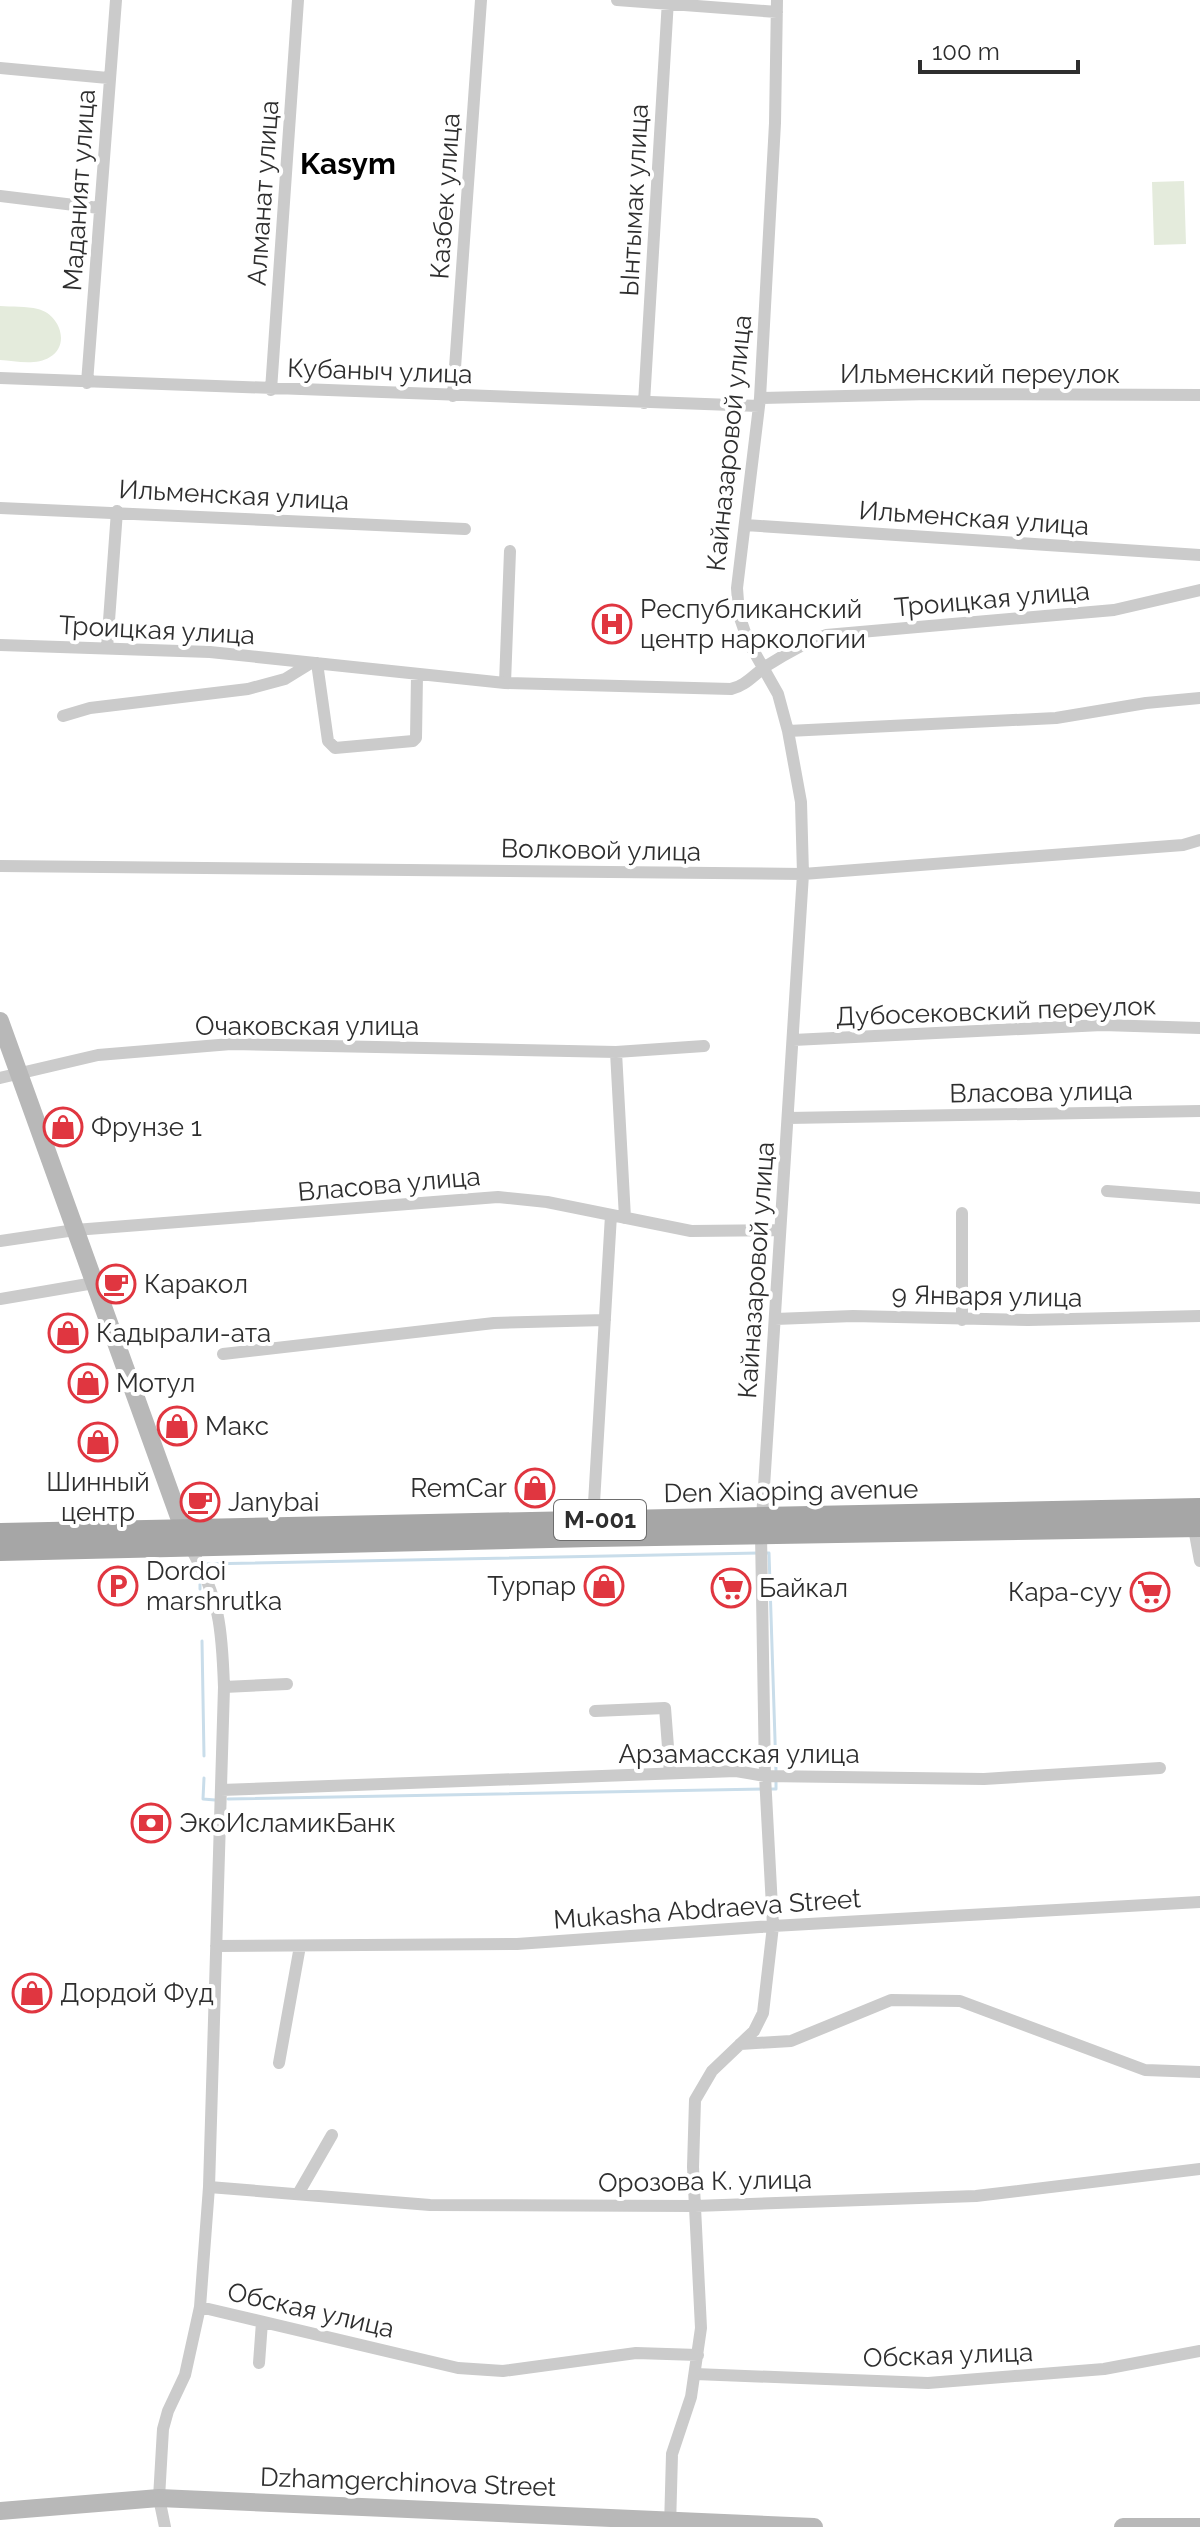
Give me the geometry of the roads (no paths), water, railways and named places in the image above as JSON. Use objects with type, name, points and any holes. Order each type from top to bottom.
[{"type":"main road","name":"Den Xiaoping avenue","points":[[0,1551],[186,1538],[1197,1517]]},
{"type":"main road","name":"Den Xiaoping avenue","points":[[460,1531],[593,1520],[761,1526]]},
{"type":"main road","name":"Den Xiaoping avenue","points":[[0,1533],[186,1538]]},
{"type":"street","name":"Маданият улица","points":[[87,383],[116,0]]},
{"type":"street","name":"Алманат улица","points":[[271,390],[298,0]]},
{"type":"street","name":"Казбек улица","points":[[453,396],[481,0]]},
{"type":"street","points":[[617,0],[777,6]]},
{"type":"street","name":"Ынтымак улица","points":[[644,403],[668,2]]},
{"type":"street","name":"Кайназаровой улица","points":[[669,2523],[672,2454],[691,2397],[701,2328],[692,2135],[695,2100],[712,2071],[754,2031],[763,2013],[773,1926],[765,1776],[761,1526],[803,874],[801,802],[788,731],[778,694],[748,641],[739,615],[737,588],[760,402],[775,123],[777,6]]},
{"type":"street","points":[[0,68],[108,78]]},
{"type":"street","points":[[0,196],[99,208]]},
{"type":"street","name":"Кубаныч улица","points":[[0,378],[644,403],[760,402]]},
{"type":"street","name":"Ильменский переулок","points":[[760,402],[930,394],[1200,395]]},
{"type":"street","name":"Ильменская улица","points":[[0,508],[465,529]]},
{"type":"street","points":[[107,648],[117,511]]},
{"type":"street","name":"Ильменская улица","points":[[745,525],[1200,555]]},
{"type":"street","points":[[505,683],[510,551]]},
{"type":"street","name":"Троицкая улица","points":[[0,645],[210,652],[505,683],[731,689],[742,686],[792,650],[826,635],[1114,610],[1200,590]]},
{"type":"street","points":[[314,663],[328,741],[335,748],[413,741],[416,738],[417,675]]},
{"type":"street","name":"Троицкая улица","points":[[63,716],[90,708],[248,689],[285,679],[314,663]]},
{"type":"street","points":[[788,731],[1056,718],[1146,703],[1200,698]]},
{"type":"street","name":"Волковой улица","points":[[0,866],[803,874],[1183,845],[1200,840]]},
{"type":"street","points":[[0,1021],[9,1076],[75,1230],[186,1538],[206,1577],[222,1627],[224,1687],[209,2187],[200,2307],[185,2375],[163,2429],[159,2498],[165,2527]]},
{"type":"street","name":"Дубосековский переулок","points":[[793,1040],[1113,1025],[1200,1028]]},
{"type":"street","name":"Очаковская улица","points":[[9,1076],[98,1055],[231,1044],[616,1052],[704,1046]]},
{"type":"street","points":[[616,1052],[625,1218]]},
{"type":"street","name":"Власова улица","points":[[788,1118],[1200,1111]]},
{"type":"street","points":[[1107,1191],[1200,1198]]},
{"type":"street","name":"Власова улица","points":[[0,1241],[75,1230],[498,1197],[547,1202],[691,1231],[780,1230]]},
{"type":"street","points":[[962,1213],[962,1320]]},
{"type":"street","points":[[593,1520],[611,1215]]},
{"type":"street","points":[[0,1299],[94,1283]]},
{"type":"street","name":"9 Января улица","points":[[775,1319],[853,1316],[962,1320],[1200,1316]]},
{"type":"street","points":[[223,1354],[494,1323],[605,1320]]},
{"type":"street","points":[[1197,1517],[1200,1561]]},
{"type":"street","points":[[224,1687],[287,1684]]},
{"type":"street","points":[[595,1711],[665,1708],[670,1773]]},
{"type":"street","name":"Арзамасская улица","points":[[221,1790],[736,1771],[765,1776],[984,1779],[1160,1768]]},
{"type":"street","name":"Mukasha Abdraeva Street","points":[[216,1946],[517,1944],[1200,1902]]},
{"type":"street","points":[[279,2063],[300,1946]]},
{"type":"street","points":[[739,2044],[791,2041],[891,2000],[960,2001],[1145,2070],[1200,2072]]},
{"type":"street","points":[[298,2194],[332,2135]]},
{"type":"street","name":"Орозова К. улица","points":[[209,2187],[430,2205],[695,2206],[976,2196],[1200,2169]]},
{"type":"street","name":"Обская улица","points":[[200,2307],[458,2368],[503,2371],[636,2353],[698,2355]]},
{"type":"street","points":[[259,2363],[262,2322]]},
{"type":"street","name":"Обская улица","points":[[695,2374],[928,2383],[1104,2369],[1200,2351]]},
{"type":"street","name":"Dzhamgerchinova Street","points":[[0,2511],[159,2498],[669,2523],[814,2527]]},
{"type":"street","points":[[1123,2527],[1200,2527]]},
{"type":"waterway","points":[[202,1564],[759,1553]]},
{"type":"waterway","points":[[766,1553],[769,1553],[776,1771]]},
{"type":"waterway","points":[[200,1577],[200,1589]]},
{"type":"waterway","points":[[202,1641],[204,1756]]},
{"type":"waterway","points":[[204,1778],[203,1799],[215,1800]]},
{"type":"waterway","points":[[770,1789],[776,1789],[776,1778]]},
{"type":"waterway","points":[[228,1799],[763,1789]]},
{"type":"place","name":"Республиканский центр наркологии","points":[[612,624]]},
{"type":"place","name":"Фрунзе 1","points":[[63,1127]]},
{"type":"place","name":"Каракол","points":[[116,1284]]},
{"type":"place","name":"Кадырали-ата","points":[[68,1333]]},
{"type":"place","name":"Мотул","points":[[88,1383]]},
{"type":"place","name":"Макс","points":[[177,1426]]},
{"type":"place","name":"Шинный центр","points":[[98,1442]]},
{"type":"place","name":"RemCar","points":[[535,1488]]},
{"type":"place","name":"Janybai","points":[[200,1502]]},
{"type":"place","name":"Dordoi marshrutka","points":[[118,1586]]},
{"type":"place","name":"Турпар","points":[[604,1586]]},
{"type":"place","name":"Байкал","points":[[731,1588]]},
{"type":"place","name":"Кара-суу","points":[[1150,1592]]},
{"type":"place","name":"ЭкоИсламикБанк","points":[[151,1823]]},
{"type":"place","name":"Дордой Фуд","points":[[32,1993]]},
{"type":"district","name":"Kasym","points":[[348,164]]}]
